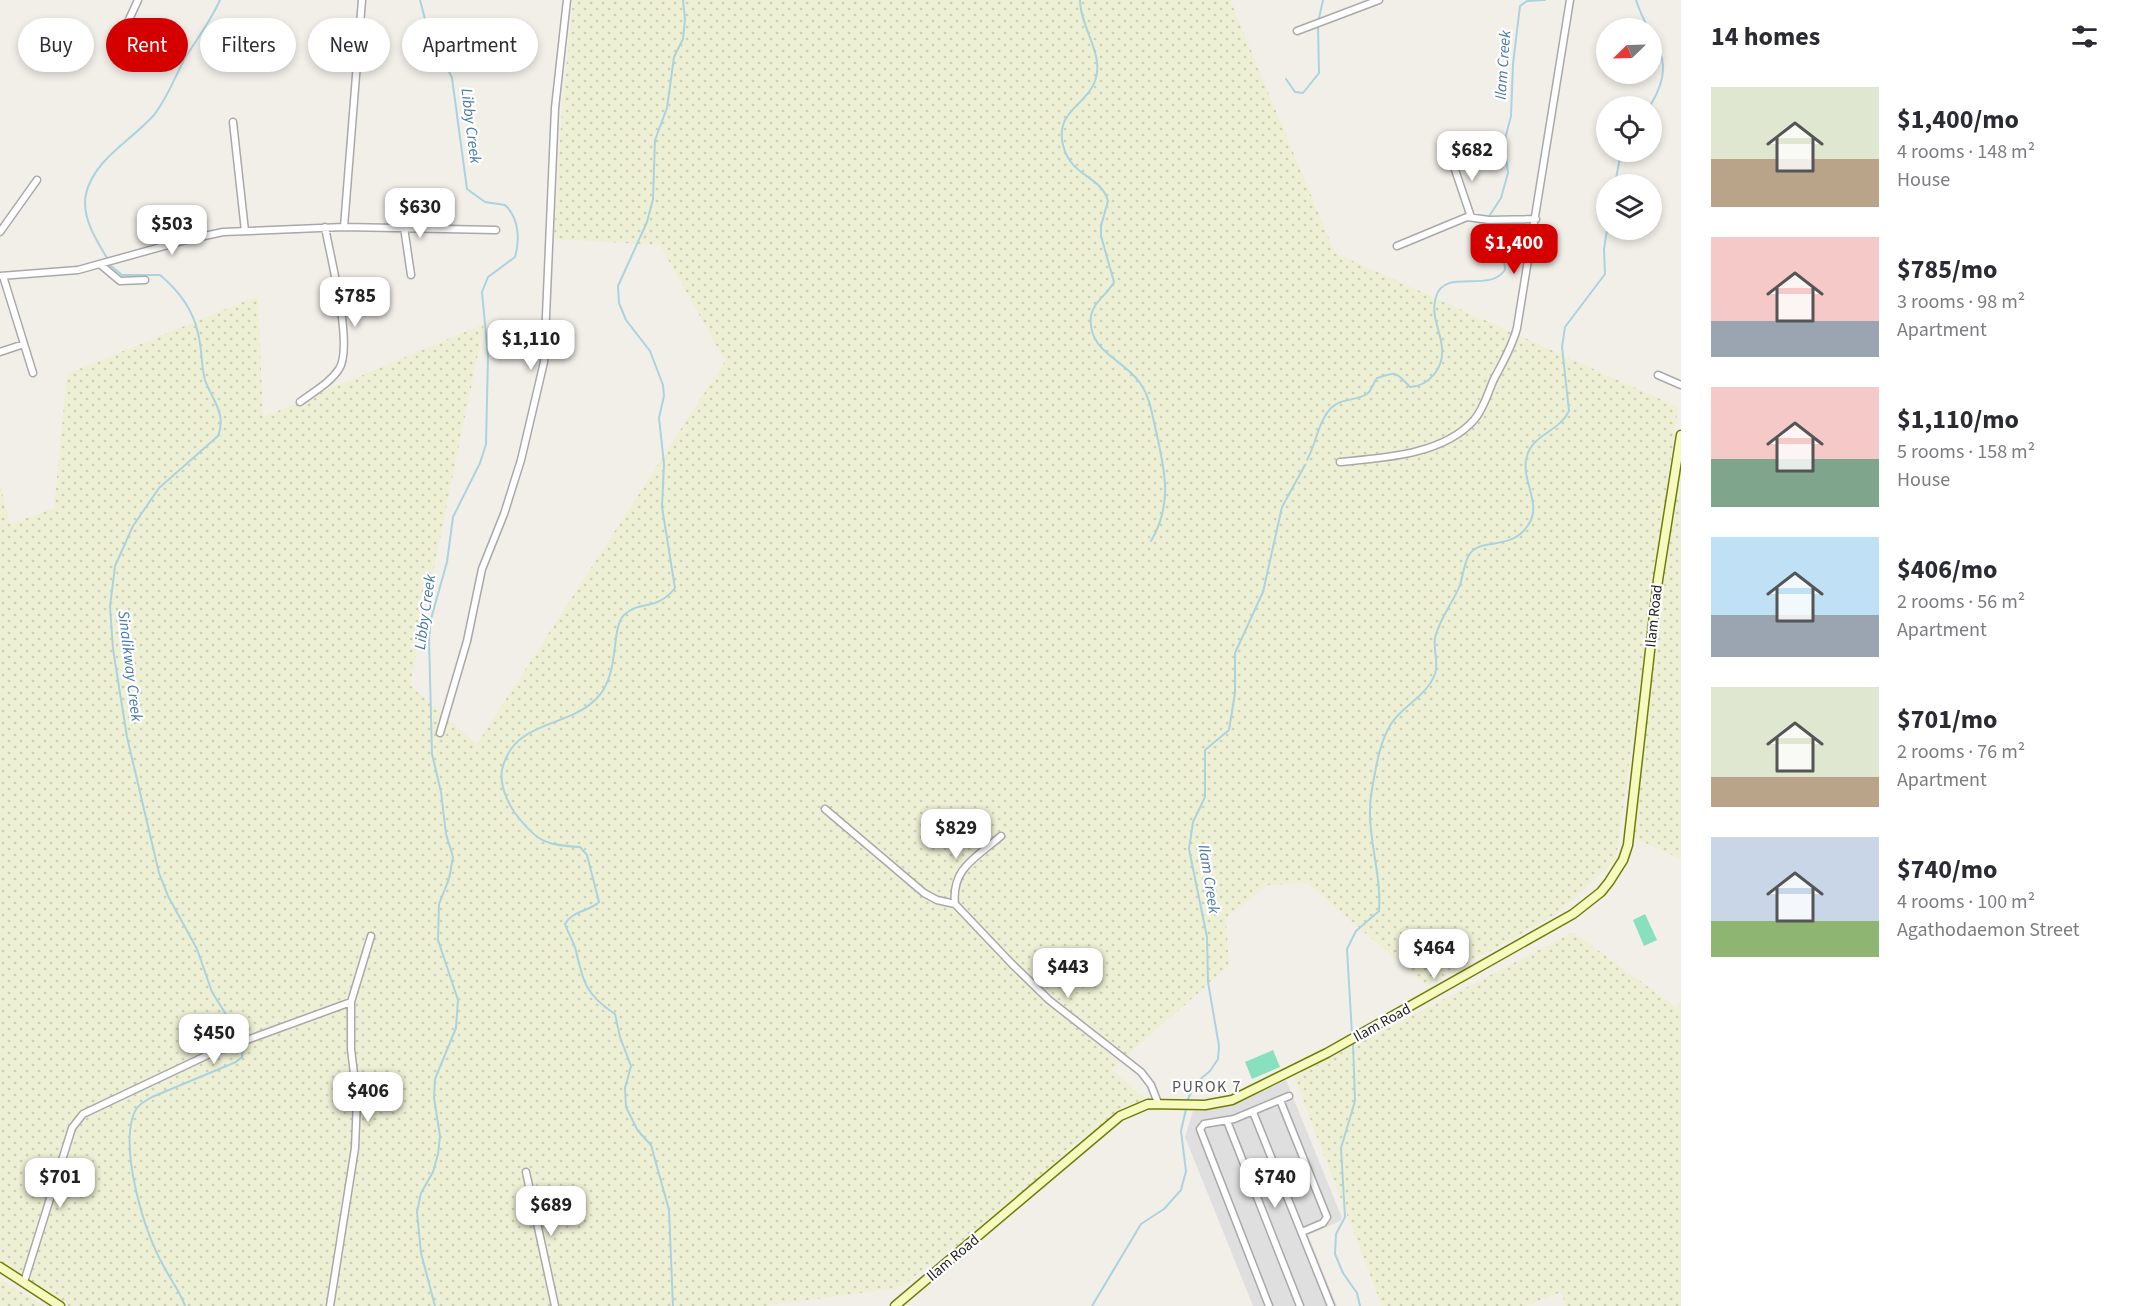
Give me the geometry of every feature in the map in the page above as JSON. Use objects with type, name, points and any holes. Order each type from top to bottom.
[{"type":"street","points":[[130,18],[138,0]]},
{"type":"street","points":[[344,227],[362,0]]},
{"type":"street","points":[[440,733],[467,641],[482,569],[504,514],[526,441],[544,362],[555,108],[567,0]]},
{"type":"street","points":[[1297,31],[1379,0]]},
{"type":"street","points":[[1340,462],[1402,455],[1430,447],[1474,420],[1515,335],[1536,219],[1542,164],[1570,0]]},
{"type":"street","points":[[233,122],[245,231]]},
{"type":"street","points":[[1450,155],[1471,217]]},
{"type":"street","points":[[0,232],[37,180]]},
{"type":"street","points":[[1397,246],[1471,217],[1484,220],[1536,219]]},
{"type":"street","points":[[300,402],[334,375],[340,368],[345,350],[325,227]]},
{"type":"street","points":[[33,374],[2,276],[53,273],[101,265],[203,235],[245,231],[325,227],[496,230]]},
{"type":"street","points":[[404,227],[411,275]]},
{"type":"street","points":[[101,265],[120,281],[145,280]]},
{"type":"street","points":[[0,352],[24,344]]},
{"type":"street","points":[[1658,375],[1681,385]]},
{"type":"street","name":"Ilam Road","points":[[895,1306],[1120,1116],[1138,1107],[1158,1103],[1219,1103],[1256,1089],[1374,1028],[1533,938],[1578,910],[1609,882],[1623,860],[1634,810],[1658,580],[1681,435]]},
{"type":"street","points":[[825,809],[924,893],[937,900],[955,904],[1049,1000],[1141,1072],[1151,1085],[1158,1103]]},
{"type":"street","points":[[955,904],[954,891],[960,872],[1001,836]]},
{"type":"street","points":[[330,1306],[355,1148],[357,1099],[351,1049],[351,1002],[371,936]]},
{"type":"street","points":[[24,1282],[72,1128],[83,1114],[214,1052],[351,1002]]},
{"type":"street","points":[[1269,1306],[1200,1135],[1200,1129],[1204,1124],[1227,1121],[1289,1096]]},
{"type":"street","points":[[1280,1100],[1327,1217],[1323,1223],[1302,1232]]},
{"type":"street","points":[[1253,1112],[1331,1306]]},
{"type":"street","points":[[1227,1121],[1300,1306]]},
{"type":"street","points":[[526,1172],[555,1306]]},
{"type":"street","points":[[0,1267],[60,1306]]},
{"type":"shaded area","points":[[1286,1080],[1342,1218],[1308,1235],[1337,1306],[1253,1306],[1185,1137],[1193,1111],[1217,1108],[1237,1102]]},
{"type":"green space","points":[[573,0],[1230,0],[1335,253],[1678,407],[1616,860],[1560,912],[1427,986],[1307,883],[1268,885],[1226,918],[1229,966],[1112,1069],[1147,1100],[1078,1141],[985,1232],[930,1265],[899,1288],[763,1306],[69,1306],[0,1261],[0,484],[10,524],[54,508],[67,374],[258,296],[263,417],[484,324],[410,685],[477,744],[725,361],[660,245],[554,239],[562,109]]},
{"type":"green space","points":[[1681,438],[1681,859],[1628,835],[1673,456]]},
{"type":"green space","points":[[1645,914],[1657,940],[1644,946],[1633,920]]},
{"type":"green space","points":[[1573,932],[1677,1008],[1681,1000],[1681,1306],[1566,1306],[1561,1292],[1526,1306],[1382,1306],[1294,1077]]},
{"type":"green space","points":[[1273,1050],[1280,1067],[1252,1079],[1245,1062]]},
{"type":"green space","points":[[0,1279],[44,1306],[0,1306]]},
{"type":"waterway","name":"Sinalikway Creek","points":[[107,258],[90,228],[86,211],[86,194],[90,182],[105,160],[154,115],[220,0]]},
{"type":"waterway","name":"Libby Creek","points":[[420,0],[425,19],[452,78],[467,189],[485,202],[505,205],[516,223],[518,237],[515,257],[488,277],[482,292],[488,356],[486,444],[480,463],[453,517],[447,562],[431,619],[429,639],[432,754],[441,792],[446,834],[453,857],[449,879],[439,904],[438,940],[458,1000],[456,1028],[435,1079],[434,1098],[440,1136],[438,1154],[433,1172],[421,1193],[417,1212],[421,1253],[435,1306]]},
{"type":"waterway","points":[[673,1306],[669,1210],[651,1145],[638,1131],[626,1107],[625,1088],[631,1066],[620,1037],[615,1014],[605,1007],[587,987],[565,924],[572,916],[599,902],[587,855],[580,847],[558,845],[536,836],[515,813],[509,802],[504,790],[502,772],[510,751],[519,740],[531,732],[584,708],[604,689],[612,666],[617,631],[624,615],[636,608],[661,600],[675,588],[662,507],[664,464],[659,418],[664,396],[663,385],[650,351],[626,320],[619,303],[618,286],[647,222],[653,199],[655,140],[667,108],[674,57],[683,39],[685,19],[683,0]]},
{"type":"waterway","points":[[1080,0],[1081,10],[1095,51],[1097,71],[1091,90],[1067,116],[1063,124],[1063,145],[1072,164],[1099,186],[1108,201],[1101,226],[1101,236],[1114,282],[1092,311],[1091,328],[1101,347],[1140,383],[1150,406],[1162,460],[1165,487],[1162,514],[1151,541]]},
{"type":"waterway","points":[[1319,18],[1323,0]]},
{"type":"waterway","name":"Ilam Creek","points":[[1488,218],[1501,198],[1508,173],[1504,143],[1511,116],[1513,64],[1520,6],[1527,1],[1545,0]]},
{"type":"waterway","points":[[1636,0],[1660,50],[1663,62],[1663,74],[1655,96]]},
{"type":"waterway","points":[[1286,79],[1295,92],[1303,93],[1319,73],[1318,27]]},
{"type":"waterway","points":[[1617,174],[1619,162]]},
{"type":"waterway","name":"Ilam Creek","points":[[1307,460],[1323,420],[1335,405],[1367,394],[1377,378],[1396,374],[1410,387],[1417,386],[1434,375],[1442,355],[1434,310],[1436,297],[1441,288],[1457,282],[1488,280],[1498,277],[1505,270],[1504,259],[1484,234],[1487,221]]},
{"type":"waterway","points":[[1352,1034],[1347,949],[1356,931],[1379,911],[1370,804],[1381,747],[1396,717],[1426,689],[1435,674],[1435,638],[1460,585],[1469,555],[1481,546],[1515,538],[1530,522],[1533,506],[1526,473],[1527,456],[1534,443],[1559,424],[1569,411],[1562,347],[1565,327],[1605,274],[1605,240]]},
{"type":"waterway","name":"Sinalikway Creek","points":[[110,265],[122,275],[160,275],[184,301],[196,325],[205,380],[220,414],[218,436],[159,488],[133,526],[115,566],[110,607],[113,649],[127,737],[159,873],[168,896],[197,949],[212,992],[240,1037]]},
{"type":"waterway","name":"Ilam Creek","points":[[1188,1099],[1196,1083],[1210,1071],[1218,1059],[1219,1046],[1208,982],[1207,937],[1189,849],[1193,822],[1205,797],[1205,750],[1229,730],[1235,693],[1235,653],[1263,592],[1282,507],[1305,465]]},
{"type":"waterway","points":[[1353,1043],[1355,1101],[1341,1148],[1345,1217],[1336,1234],[1335,1254],[1343,1273],[1357,1293],[1360,1306]]},
{"type":"waterway","name":"Sinalikway Creek","points":[[185,1306],[156,1250],[136,1192],[130,1151],[133,1116],[138,1107],[152,1097],[236,1062],[242,1057],[243,1045]]},
{"type":"waterway","name":"Ilam Creek","points":[[1092,1306],[1141,1224],[1164,1209],[1181,1190],[1186,1171],[1181,1131],[1186,1109]]},
{"type":"district","name":"PUROK 7","points":[[1207,1087]]}]
